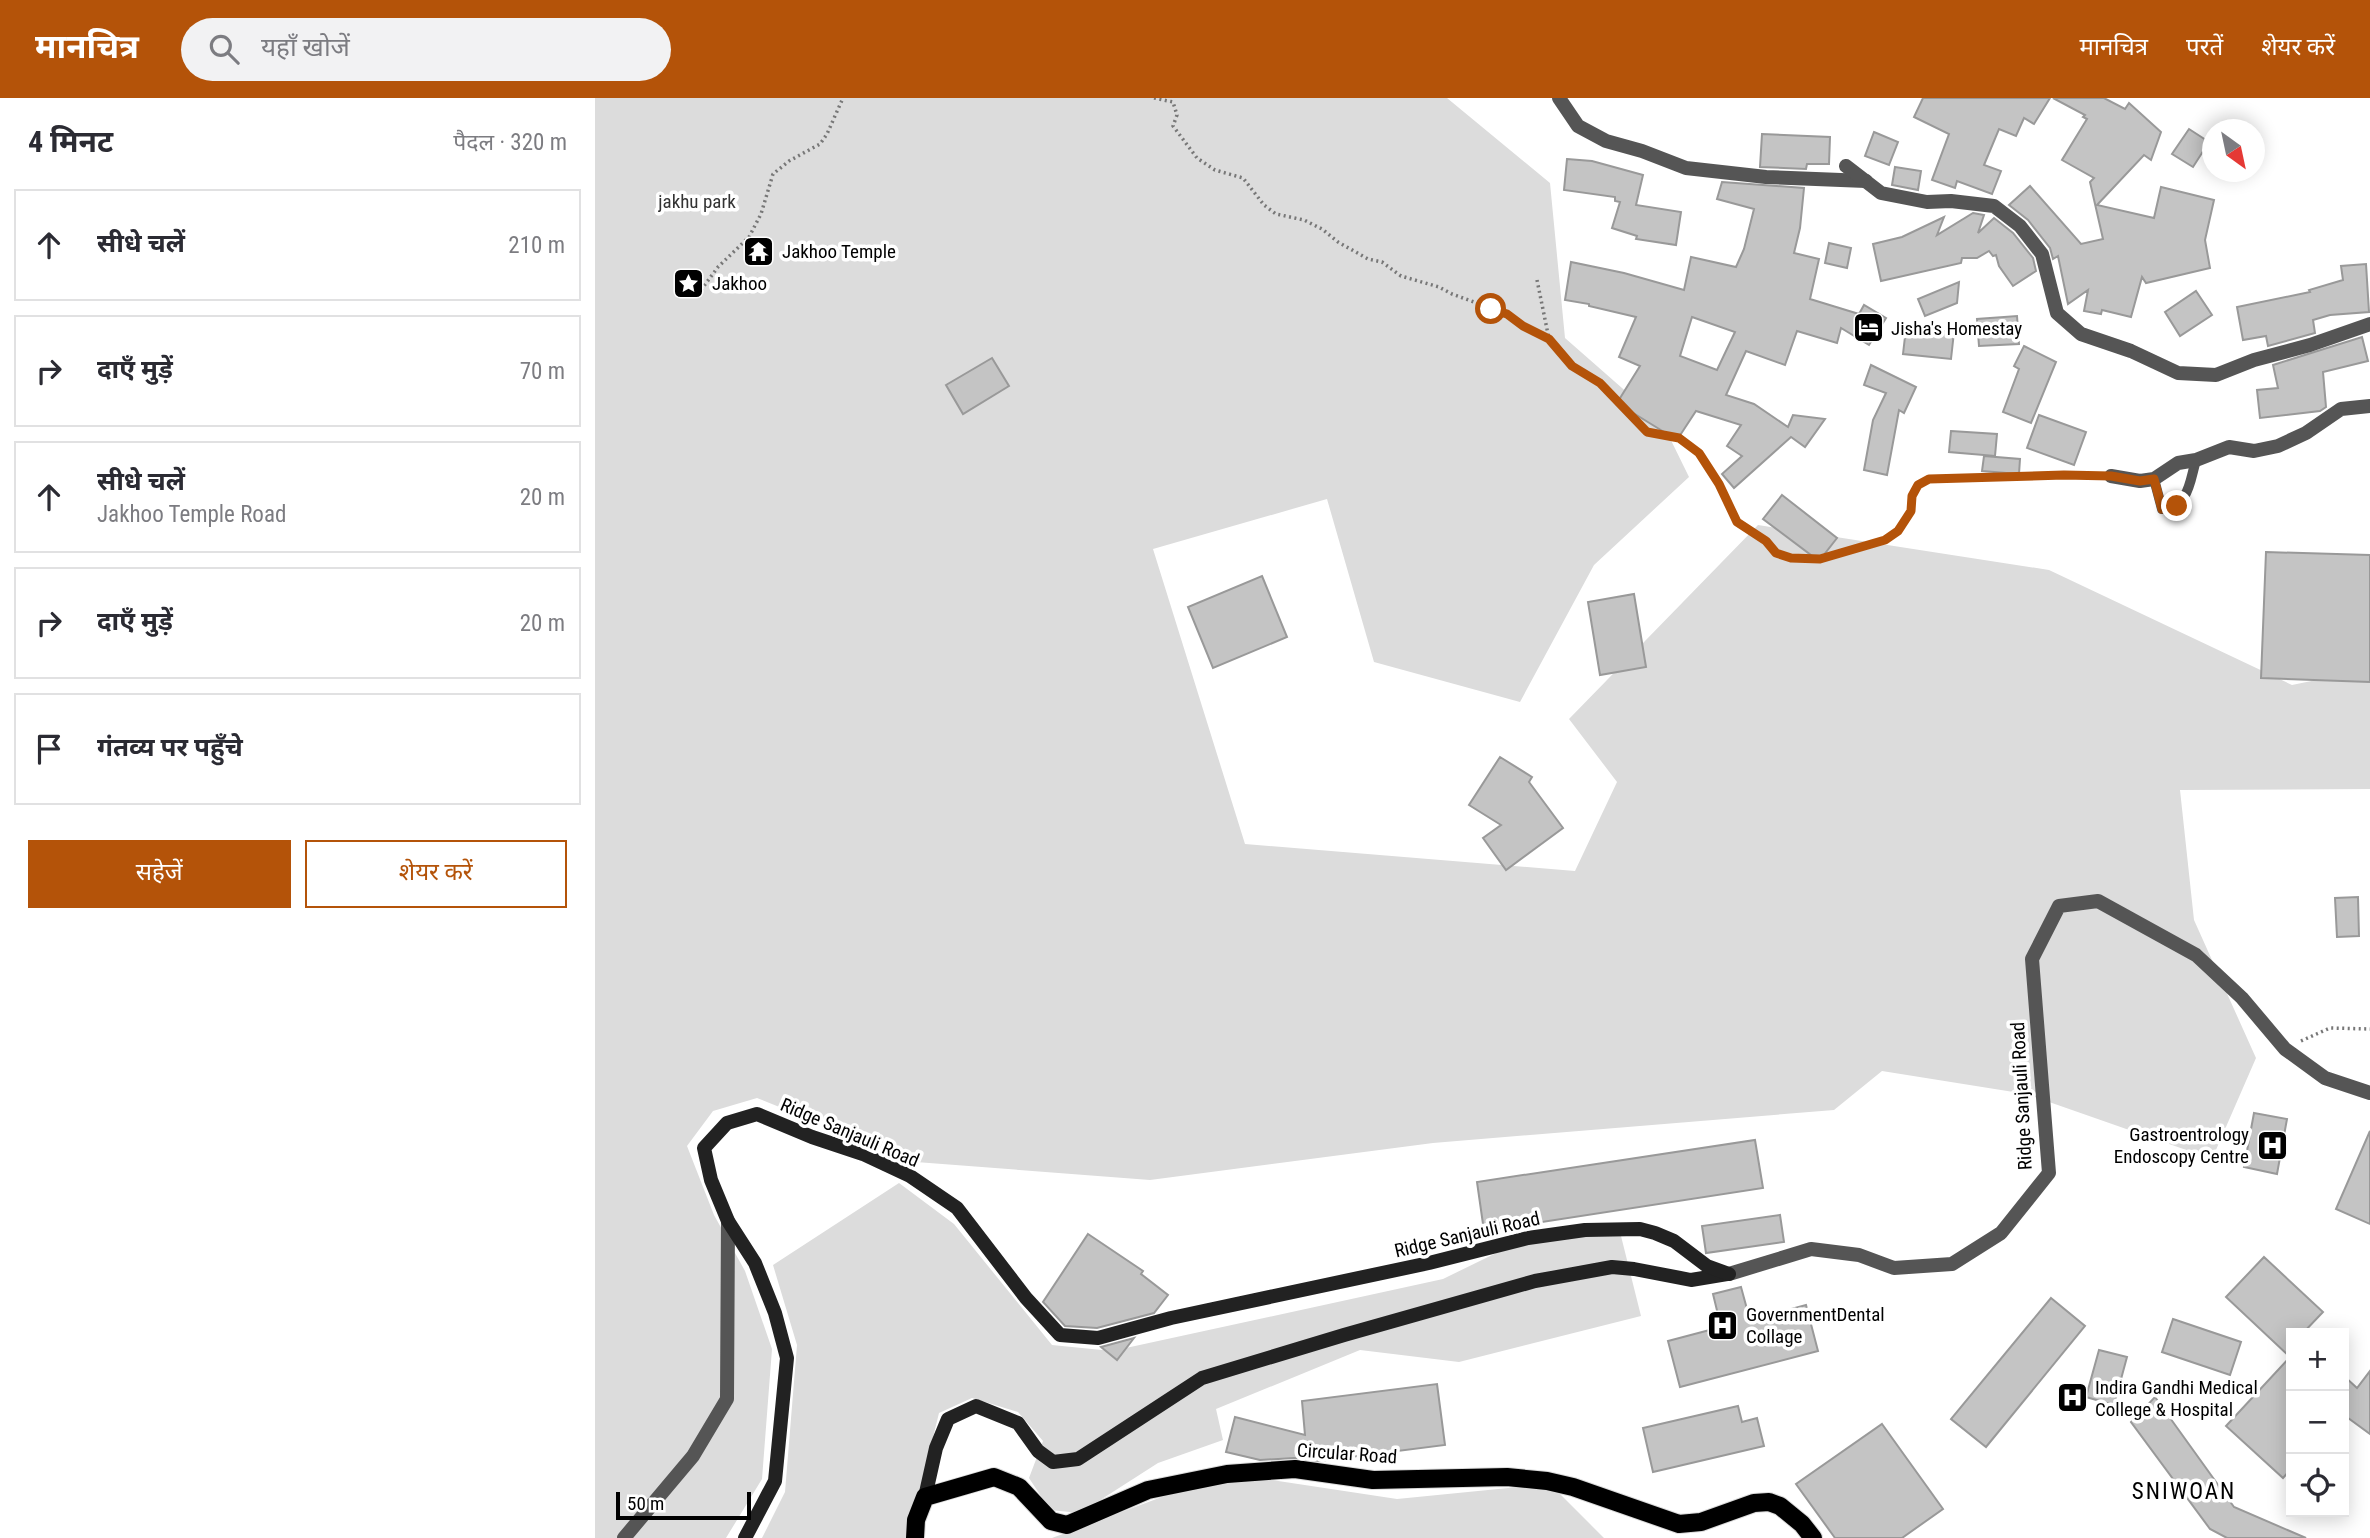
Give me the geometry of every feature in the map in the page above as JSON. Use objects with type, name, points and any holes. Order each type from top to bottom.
[{"type":"main road","name":"Circular Road","points":[[925,1497],[994,1477],[1019,1487],[1051,1521],[1067,1525],[1148,1490],[1227,1474],[1295,1469],[1373,1480],[1507,1477],[1547,1480],[1573,1487],[1679,1524],[1701,1522],[1754,1503],[1769,1502],[1780,1506],[1802,1524],[1813,1538]]},
{"type":"main road","points":[[915,1538],[916,1520],[925,1497]]},
{"type":"street","points":[[1559,98],[1578,126],[1606,141],[1642,151],[1686,169],[1766,177],[1866,181]]},
{"type":"street","points":[[1846,166],[1881,193],[1927,202],[1951,201],[1994,206],[2019,226],[2042,254],[2057,313],[2081,334],[2131,351],[2178,373],[2216,375],[2254,360],[2310,345],[2370,324]]},
{"type":"street","points":[[2111,476],[2140,481],[2154,479],[2178,463],[2196,460],[2229,447],[2255,451],[2278,446],[2306,433],[2341,409],[2370,406]]},
{"type":"street","name":"Ridge Sanjauli Road","points":[[745,1538],[775,1481],[787,1358],[775,1313],[755,1263],[728,1221],[711,1180],[704,1148],[727,1123],[757,1114],[812,1137],[863,1154],[910,1175],[957,1208],[1026,1298],[1060,1335],[1098,1338],[1171,1318],[1429,1263],[1528,1238],[1585,1230],[1640,1229],[1655,1233],[1674,1241],[1707,1266],[1729,1274],[1811,1249],[1859,1255],[1894,1268],[1952,1264],[2001,1233],[2049,1172],[2032,959],[2059,906],[2098,901],[2196,955],[2242,998],[2285,1049],[2325,1078],[2370,1093]]},
{"type":"street","points":[[625,1538],[693,1457],[727,1399],[728,1221]]},
{"type":"street","points":[[925,1497],[936,1448],[948,1419],[976,1406],[1018,1423],[1038,1451],[1053,1462],[1078,1460],[1202,1378],[1344,1335],[1535,1281],[1595,1269],[1634,1269],[1691,1280],[1729,1274]]},
{"type":"lane","points":[[2154,479],[2162,509],[2177,506],[2185,496],[2196,460]]},
{"type":"path","points":[[701,290],[717,267],[749,237],[761,214],[773,174],[789,161],[820,144],[843,98]]},
{"type":"path","points":[[1154,98],[1173,102],[1177,115],[1173,126],[1197,158],[1215,170],[1243,178],[1263,205],[1276,214],[1304,220],[1368,259],[1382,262],[1401,276],[1440,287],[1507,314],[1523,326],[1549,339],[1572,366],[1600,383],[1647,432],[1679,438],[1699,453],[1719,484],[1737,522],[1766,541],[1776,553],[1791,558],[1820,559],[1885,540],[1898,531],[1911,511],[1912,496],[1918,485],[1929,479],[2111,476]]},
{"type":"path","points":[[1537,280],[1549,339]]},
{"type":"path","points":[[2285,1049],[2330,1028],[2370,1029]]},
{"type":"green space","name":"jakhu park","points":[[595,98],[1447,98],[1550,183],[1565,338],[1663,424],[1689,477],[1594,565],[1520,702],[1374,662],[1327,499],[1153,549],[1245,844],[1575,871],[1617,782],[1569,719],[1758,525],[2049,570],[2292,685],[2370,669],[2370,789],[2180,790],[2194,920],[2256,1058],[2212,1159],[2026,1094],[1882,1071],[1834,1110],[1433,1143],[1150,1180],[916,1162],[757,1098],[713,1111],[687,1146],[714,1215],[745,1271],[772,1349],[762,1479],[726,1538],[595,1538]]},
{"type":"green space","points":[[899,1183],[954,1224],[1052,1345],[1112,1351],[1443,1279],[1535,1234],[1620,1232],[1641,1316],[1459,1362],[1360,1350],[1216,1409],[1223,1440],[1158,1463],[1080,1513],[1050,1510],[1029,1478],[1043,1441],[1018,1412],[972,1398],[939,1413],[908,1538],[762,1538],[785,1492],[797,1345],[773,1265]]},
{"type":"green space","points":[[1226,1473],[1397,1499],[1550,1484],[1604,1538],[1052,1538]]},
{"type":"building","points":[[1923,98],[2050,98],[2034,124],[2024,118],[2016,136],[1999,129],[1984,165],[2001,171],[1992,194],[1957,181],[1955,188],[1932,180],[1949,134],[1914,117]]},
{"type":"building","points":[[2053,98],[2104,98],[2125,109],[2129,103],[2161,132],[2151,160],[2144,155],[2097,205],[2154,218],[2161,187],[2214,200],[2205,240],[2210,268],[2146,283],[2142,277],[2131,317],[2102,310],[2101,314],[2084,311],[2088,290],[2068,304],[2058,256],[2053,259],[2050,248],[2028,220],[2009,205],[2030,186],[2081,244],[2103,239],[2090,182],[2094,178],[2062,160],[2087,119],[2083,117],[2085,115]]},
{"type":"building","points":[[2189,129],[2202,137],[2202,153],[2193,167],[2172,154]]},
{"type":"building","points":[[1874,132],[1898,142],[1889,165],[1865,156]]},
{"type":"building","points":[[1762,134],[1830,137],[1829,164],[1807,164],[1806,169],[1760,167]]},
{"type":"building","points":[[1567,159],[1592,161],[1643,175],[1636,205],[1681,212],[1676,245],[1636,239],[1637,236],[1612,228],[1620,202],[1615,201],[1615,197],[1564,190]]},
{"type":"building","points":[[1895,167],[1921,171],[1918,190],[1892,185]]},
{"type":"building","points":[[1722,182],[1804,188],[1800,228],[1794,253],[1819,259],[1810,299],[1859,314],[1864,305],[1886,318],[1869,345],[1841,328],[1837,343],[1797,331],[1785,365],[1746,351],[1726,395],[1754,404],[1788,427],[1793,415],[1825,419],[1805,447],[1791,437],[1734,488],[1722,474],[1742,456],[1727,446],[1741,425],[1696,411],[1677,440],[1617,403],[1640,366],[1619,357],[1636,317],[1565,300],[1571,262],[1684,290],[1691,257],[1736,267],[1744,249],[1754,209],[1717,199]],"holes":[[[1692,317],[1735,332],[1717,370],[1680,356]]]},
{"type":"building","points":[[1973,213],[1984,215],[1978,233],[1994,218],[2013,233],[2033,258],[2036,271],[2013,286],[1999,266],[1996,255],[1993,256],[1989,251],[1977,258],[1962,258],[1961,263],[1881,281],[1873,244],[1902,237],[1944,217],[1937,235]]},
{"type":"building","points":[[1829,243],[1851,248],[1847,268],[1825,263]]},
{"type":"building","points":[[2366,264],[2369,312],[2330,315],[2313,320],[2315,333],[2268,346],[2266,336],[2243,340],[2237,307],[2310,292],[2309,290],[2343,280],[2341,266]]},
{"type":"building","points":[[1959,282],[1957,303],[1925,316],[1918,299]]},
{"type":"building","points":[[2196,291],[2212,315],[2180,336],[2165,312]]},
{"type":"building","points":[[2017,316],[2019,344],[1979,346],[1977,319]]},
{"type":"building","points":[[1906,328],[1954,332],[1951,359],[1903,354]]},
{"type":"building","points":[[2362,337],[2368,361],[2323,372],[2326,407],[2320,411],[2260,418],[2257,390],[2278,388],[2273,365]]},
{"type":"building","points":[[2024,346],[2056,362],[2031,423],[2003,412],[2019,369],[2014,366]]},
{"type":"building","points":[[992,358],[1009,386],[963,414],[946,385]]},
{"type":"building","points":[[1871,365],[1916,387],[1904,413],[1899,410],[1887,475],[1864,470],[1873,420],[1886,393],[1864,385]]},
{"type":"building","points":[[2039,415],[2086,432],[2074,465],[2027,448]]},
{"type":"building","points":[[1951,431],[1997,434],[1995,456],[1949,452]]},
{"type":"building","points":[[1984,456],[2020,459],[2019,474],[1982,471]]},
{"type":"building","points":[[1782,495],[1837,538],[1819,561],[1763,519]]},
{"type":"building","points":[[2266,552],[2370,555],[2370,682],[2261,678]]},
{"type":"building","points":[[1262,576],[1287,637],[1213,668],[1188,607]]},
{"type":"building","points":[[1634,594],[1646,667],[1600,675],[1588,602]]},
{"type":"building","points":[[1500,757],[1532,777],[1529,782],[1563,828],[1506,870],[1483,838],[1501,825],[1469,805]]},
{"type":"building","points":[[2358,897],[2359,936],[2337,937],[2335,898]]},
{"type":"building","points":[[2254,1113],[2287,1119],[2277,1174],[2244,1167]]},
{"type":"building","points":[[2370,1131],[2370,1224],[2336,1209]]},
{"type":"building","points":[[1755,1140],[1763,1188],[1484,1231],[1477,1182]]},
{"type":"building","points":[[1780,1215],[1784,1242],[1706,1253],[1702,1226]]},
{"type":"building","points":[[1088,1234],[1143,1271],[1141,1274],[1168,1295],[1154,1313],[1097,1328],[1065,1326],[1043,1302]]},
{"type":"building","points":[[2264,1257],[2323,1312],[2308,1328],[2286,1328],[2286,1353],[2226,1297]]},
{"type":"building","points":[[1741,1287],[1750,1320],[1806,1305],[1818,1351],[1680,1387],[1668,1341],[1721,1327],[1713,1294]]},
{"type":"building","points":[[2051,1298],[2085,1326],[1986,1447],[1951,1419]]},
{"type":"building","points":[[2173,1319],[2241,1342],[2230,1375],[2162,1352]]},
{"type":"building","points":[[1134,1338],[1117,1360],[1101,1347]]},
{"type":"building","points":[[2099,1350],[2127,1357],[2114,1405],[2086,1397]]},
{"type":"building","points":[[2286,1361],[2286,1475],[2283,1478],[2226,1426]]},
{"type":"building","points":[[2370,1371],[2370,1434],[2349,1419],[2349,1381],[2357,1388]]},
{"type":"building","points":[[1437,1384],[1445,1445],[1319,1461],[1294,1458],[1260,1460],[1226,1452],[1235,1417],[1305,1435],[1302,1401]]},
{"type":"building","points":[[2155,1397],[2234,1507],[2306,1538],[2227,1538],[2210,1529],[2131,1422]]},
{"type":"building","points":[[1738,1406],[1742,1422],[1757,1418],[1764,1446],[1653,1472],[1643,1428]]},
{"type":"building","points":[[1882,1424],[1943,1509],[1902,1538],[1835,1538],[1796,1484]]},
{"type":"place","name":"Jakhoo Temple","points":[[759,251]]},
{"type":"place","name":"Jakhoo","points":[[689,283]]},
{"type":"place","name":"Jisha's Homestay","points":[[1868,328]]},
{"type":"place","name":"Gastroentrology Endoscopy Centre","points":[[2272,1145]]},
{"type":"place","name":"GovernmentDental Collage","points":[[1723,1325]]},
{"type":"place","name":"Indira Gandhi Medical College & Hospital","points":[[2072,1398]]},
{"type":"district","name":"SNIWOAN","points":[[2184,1491]]},
{"type":"route","points":[[1491,309],[1507,314],[1523,326],[1549,339],[1572,366],[1600,383],[1647,432],[1679,438],[1699,453],[1719,484],[1737,522],[1766,541],[1776,553],[1791,558],[1820,559],[1885,540],[1898,531],[1911,511],[1912,496],[1918,485],[1929,479],[2064,475],[2111,476],[2140,481],[2154,479],[2162,509],[2177,506]]}]
